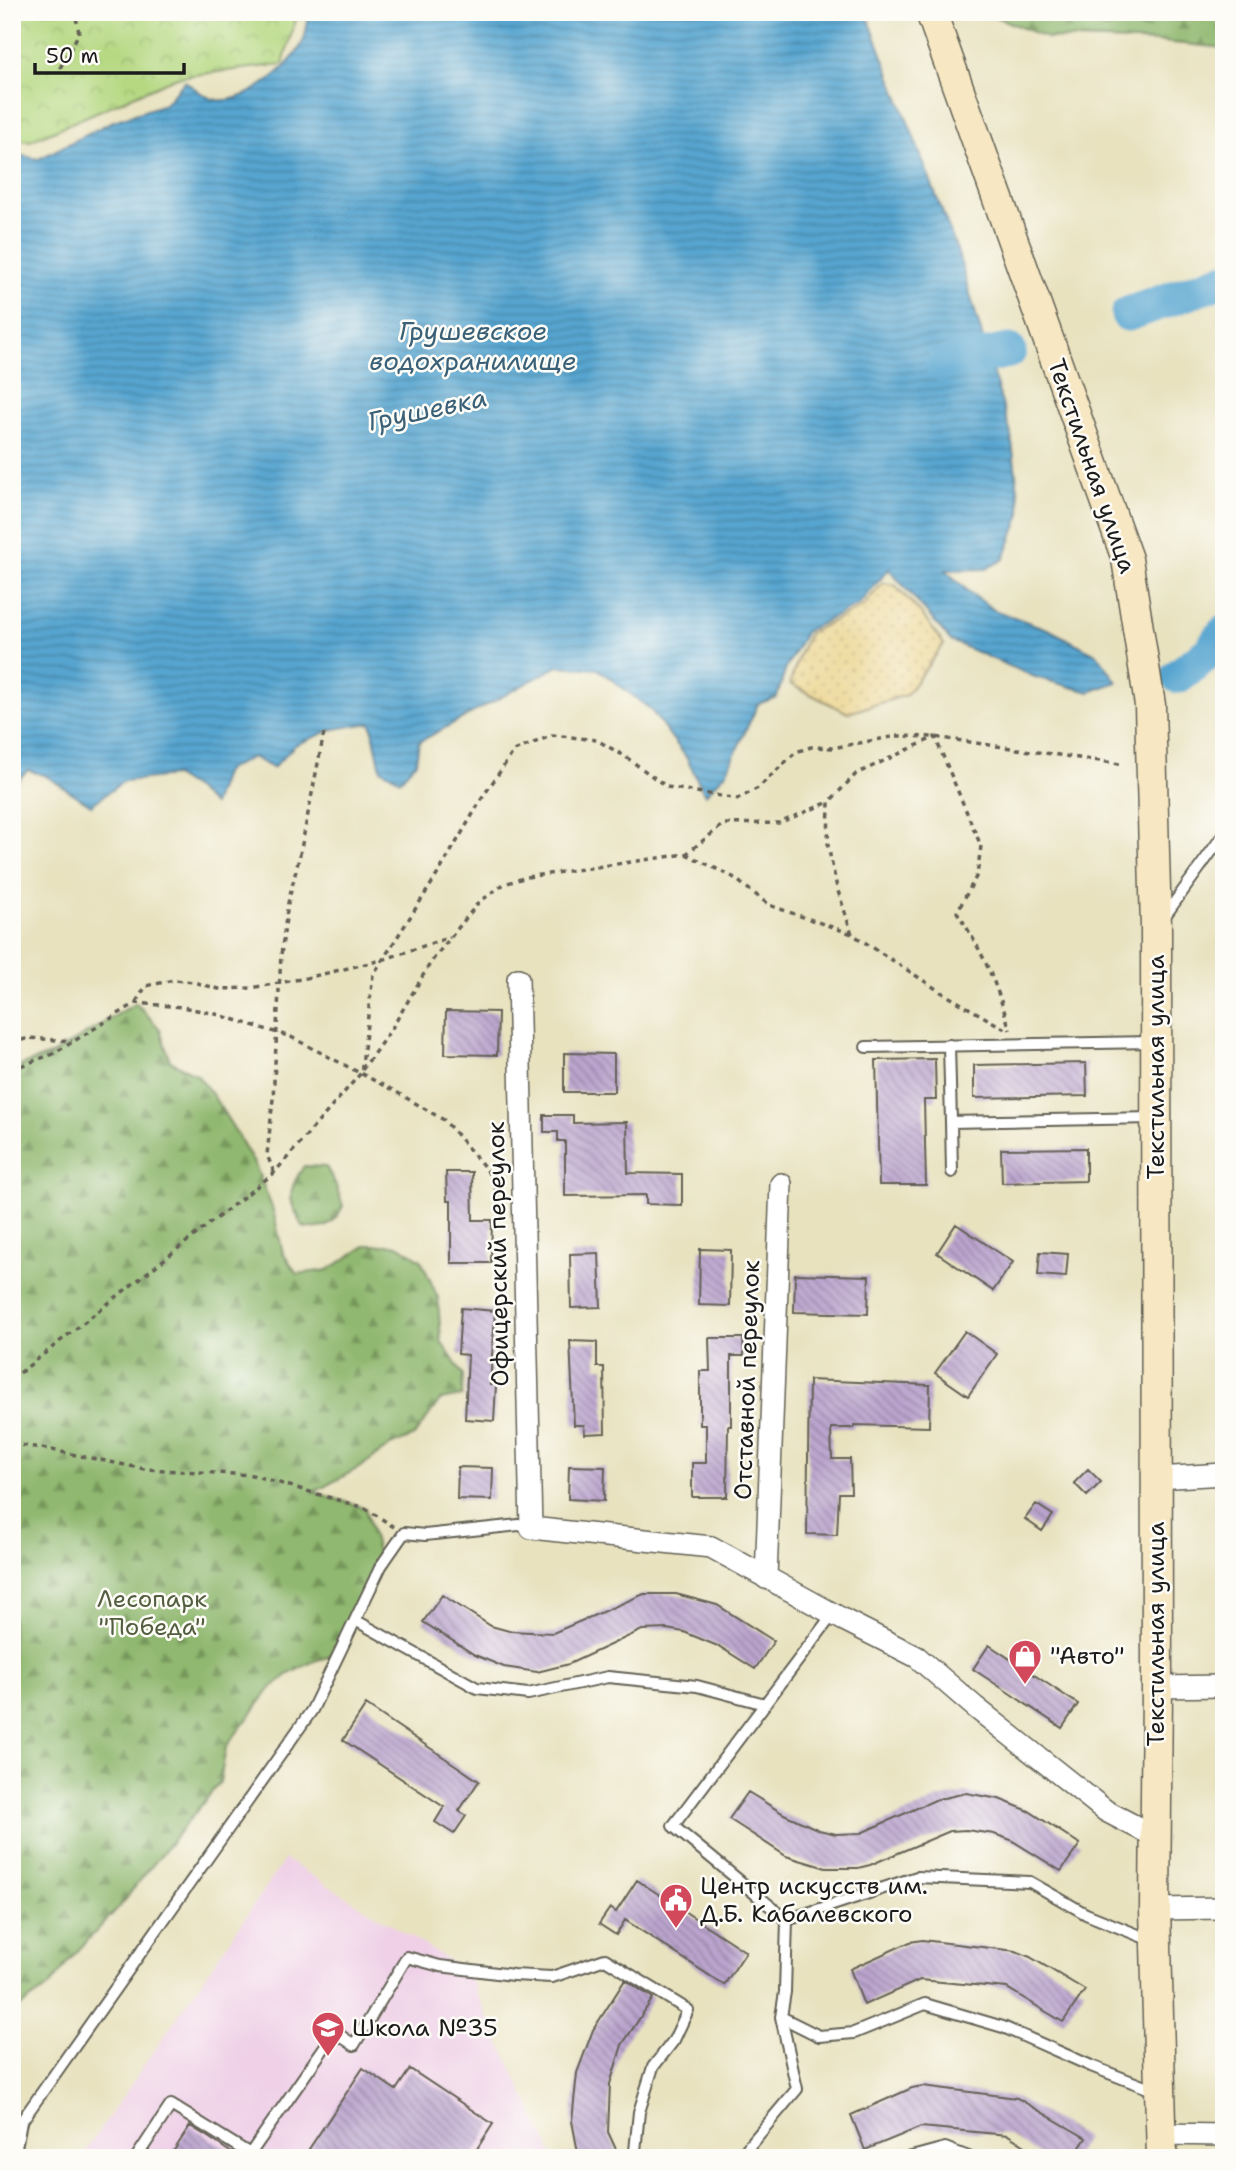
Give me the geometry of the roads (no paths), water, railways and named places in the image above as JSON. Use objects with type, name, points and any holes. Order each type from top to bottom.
[{"type":"main road","name":"Текстильная улица","points":[[931,12],[1127,559],[1150,705],[1156,927],[1157,1687],[1154,1836],[1162,2146]]},
{"type":"street","name":"Офицерский переулок","points":[[518,979],[531,1528]]},
{"type":"street","name":"Отставной переулок","points":[[766,1578],[781,1184]]},
{"type":"street","points":[[1157,1478],[1224,1475]]},
{"type":"street","points":[[531,1528],[711,1547],[917,1657],[975,1707],[1106,1811],[1154,1836]]},
{"type":"street","points":[[1157,1687],[1224,1686]]},
{"type":"street","points":[[1155,1909],[1224,1908]]},
{"type":"street","points":[[1162,2146],[1224,2135]]},
{"type":"lane","points":[[1156,927],[1224,834]]},
{"type":"lane","points":[[866,1047],[1156,1041]]},
{"type":"lane","points":[[949,1045],[952,1172]]},
{"type":"lane","points":[[951,1122],[1156,1118]]},
{"type":"lane","points":[[13,2158],[21,2122],[312,1710],[381,1566],[404,1533],[425,1535],[519,1525],[531,1528]]},
{"type":"lane","points":[[787,1920],[673,1826],[833,1614]]},
{"type":"lane","points":[[355,1620],[477,1688],[528,1694],[608,1677],[696,1686],[765,1704]]},
{"type":"lane","points":[[787,1920],[917,1877],[1030,1882],[1086,1914],[1156,1942]]},
{"type":"lane","points":[[738,2158],[797,2089],[781,2017],[785,1992],[787,1920]]},
{"type":"lane","points":[[136,2158],[171,2105],[250,2154],[335,2032],[354,2045],[407,1957],[440,1966],[552,1977],[605,1959],[688,2010],[674,2040],[653,2067],[639,2112],[635,2151],[639,2158]]},
{"type":"lane","points":[[781,2017],[819,2036],[854,2032],[925,2004],[1003,2027],[1161,2093]]},
{"type":"lane","points":[[908,2158],[944,2148],[971,2158]]},
{"type":"water","name":"Грушевское водохранилище","points":[[309,12],[866,12],[957,250],[1011,434],[1021,514],[1004,559],[986,569],[945,570],[994,610],[1050,630],[1098,655],[1117,682],[1089,692],[1035,677],[951,641],[889,569],[858,605],[806,631],[786,668],[777,697],[758,704],[726,773],[705,795],[686,757],[650,709],[598,669],[558,666],[419,742],[416,762],[400,780],[381,769],[371,723],[334,729],[295,745],[273,768],[252,757],[225,771],[213,805],[174,776],[124,781],[91,805],[46,776],[28,770],[12,786],[12,154],[39,159],[111,122],[165,104],[185,81],[213,99],[225,100],[252,91],[279,72],[298,50],[305,36]]},
{"type":"waterway","name":"Грушевка","points":[[1128,314],[1224,280]]},
{"type":"waterway","name":"Грушевка","points":[[942,364],[1009,351]]},
{"type":"waterway","points":[[1178,676],[1210,652],[1224,633]]},
{"type":"place","name":"\"Авто\"","points":[[1025,1686]]},
{"type":"place","name":"Центр искусств им. Д.Б. Кабалевского","points":[[676,1930]]},
{"type":"place","name":"Школа №35","points":[[328,2058]]},
{"type":"park label","name":"Лесопарк \"Победа\"","points":[[152,1613]]}]
